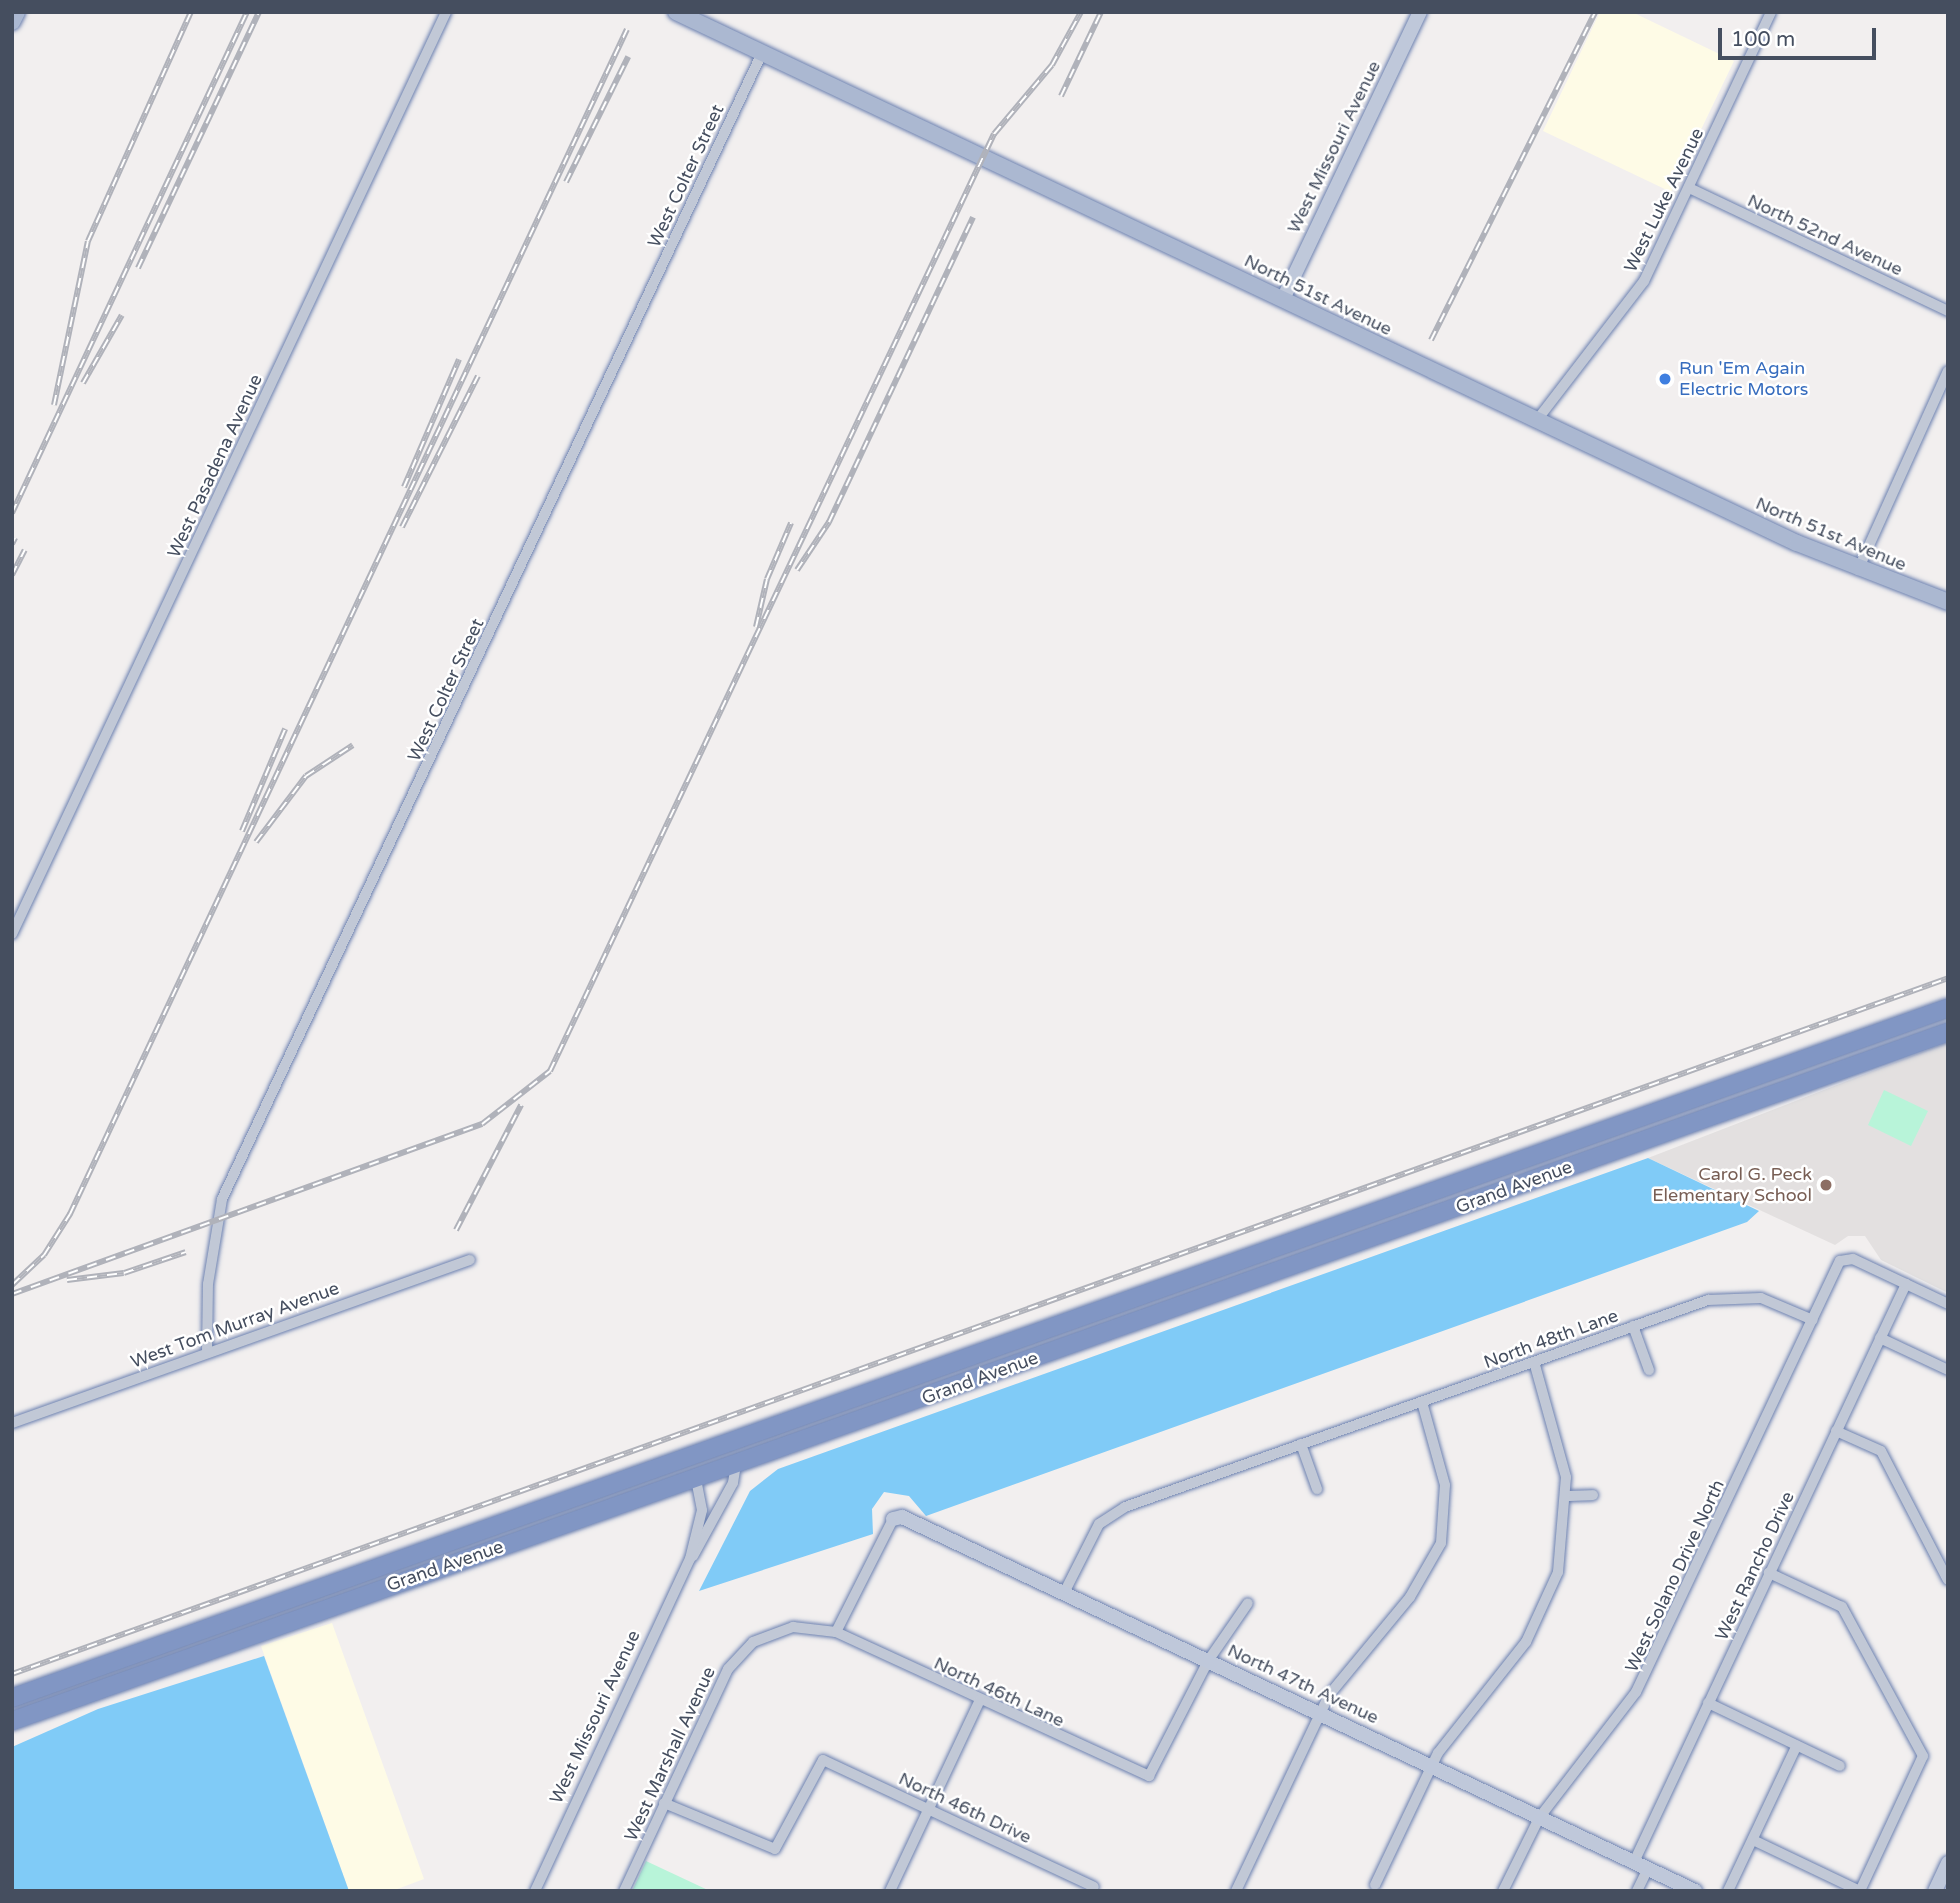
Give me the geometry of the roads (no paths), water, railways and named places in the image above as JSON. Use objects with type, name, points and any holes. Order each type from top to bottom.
[{"type":"highway","name":"Grand Avenue","points":[[12,1698],[1948,1008]]},
{"type":"highway","name":"Grand Avenue","points":[[12,1721],[1948,1032]]},
{"type":"highway","points":[[696,1479],[706,1462],[782,1435],[800,1419]]},
{"type":"main road","points":[[12,22],[17,12]]},
{"type":"main road","name":"North 51st Avenue","points":[[676,12],[1858,569],[1948,602]]},
{"type":"street","name":"West Pasadena Avenue","points":[[12,934],[446,12]]},
{"type":"street","name":"West Missouri Avenue","points":[[1283,299],[1420,12]]},
{"type":"street","name":"West Luke Avenue","points":[[1537,420],[1644,281],[1771,12]]},
{"type":"street","name":"West Colter Street","points":[[207,1353],[208,1284],[222,1199],[762,52]]},
{"type":"street","name":"North 52nd Avenue","points":[[1689,188],[1948,311]]},
{"type":"street","points":[[1858,569],[1948,371]]},
{"type":"street","points":[[1939,390],[1948,381]]},
{"type":"street","name":"West Solano Drive North","points":[[1503,1891],[1539,1818],[1636,1692],[1813,1320],[1846,1258],[1906,1284]]},
{"type":"street","name":"West Tom Murray Avenue","points":[[12,1423],[470,1259]]},
{"type":"street","points":[[1906,1284],[1948,1304]]},
{"type":"street","name":"West Rancho Drive","points":[[1637,1891],[1641,1865],[1708,1703],[1906,1284]]},
{"type":"street","name":"North 48th Lane","points":[[1064,1593],[1092,1534],[1112,1512],[1633,1326],[1727,1296],[1761,1298],[1813,1320]]},
{"type":"street","points":[[1633,1326],[1649,1370]]},
{"type":"street","points":[[1880,1338],[1948,1370]]},
{"type":"street","points":[[1375,1885],[1431,1766],[1535,1627],[1558,1572],[1567,1496],[1556,1428],[1534,1362]]},
{"type":"street","points":[[1236,1891],[1318,1713],[1410,1597],[1441,1543],[1445,1485],[1422,1402]]},
{"type":"street","points":[[1836,1431],[1881,1451],[1948,1580]]},
{"type":"street","points":[[1301,1444],[1317,1489]]},
{"type":"street","name":"West Missouri Avenue","points":[[690,1559],[706,1538],[736,1465]]},
{"type":"street","name":"West Missouri Avenue","points":[[535,1891],[690,1559],[702,1510],[696,1479]]},
{"type":"street","points":[[1567,1496],[1593,1495]]},
{"type":"street","name":"North 47th Avenue","points":[[893,1519],[902,1517],[1695,1891]]},
{"type":"street","points":[[836,1632],[893,1519]]},
{"type":"street","points":[[1753,1840],[1860,1891],[1923,1756],[1842,1607],[1769,1573]]},
{"type":"street","points":[[1208,1661],[1248,1603]]},
{"type":"street","name":"West Marshall Avenue","points":[[624,1891],[738,1654],[793,1628],[836,1632]]},
{"type":"street","name":"North 46th Lane","points":[[836,1632],[1149,1776],[1208,1661]]},
{"type":"street","points":[[890,1891],[980,1700]]},
{"type":"street","points":[[1708,1703],[1840,1766]]},
{"type":"street","points":[[1728,1891],[1797,1745]]},
{"type":"street","name":"North 46th Drive","points":[[664,1803],[775,1849],[823,1760],[1094,1886]]},
{"type":"street","points":[[1935,1891],[1948,1863]]},
{"type":"water","points":[[1648,1158],[1759,1211],[1747,1222],[926,1516],[909,1496],[884,1492],[872,1509],[873,1534],[699,1591],[750,1491],[778,1469]]},
{"type":"water","points":[[264,1656],[349,1891],[12,1891],[12,1747],[98,1709]]},
{"type":"railway","points":[[54,405],[88,241],[191,12]]},
{"type":"railway","points":[[12,513],[247,12]]},
{"type":"railway","points":[[138,268],[259,12]]},
{"type":"railway","points":[[12,1294],[482,1124],[550,1071],[994,134],[1052,65],[1081,12]]},
{"type":"railway","points":[[1061,96],[1101,12]]},
{"type":"railway","points":[[1431,340],[1595,12]]},
{"type":"railway","points":[[12,1285],[44,1255],[70,1214],[627,29]]},
{"type":"railway","points":[[566,182],[628,57]]},
{"type":"railway","points":[[797,570],[829,522],[973,217]]},
{"type":"railway","points":[[83,383],[122,315]]},
{"type":"railway","points":[[404,487],[459,359]]},
{"type":"railway","points":[[402,527],[478,376]]},
{"type":"railway","points":[[756,627],[767,579],[791,523]]},
{"type":"railway","points":[[12,544],[15,538]]},
{"type":"railway","points":[[12,575],[25,550]]},
{"type":"railway","points":[[242,831],[285,729]]},
{"type":"railway","points":[[256,842],[306,776],[353,745]]},
{"type":"railway","points":[[12,1674],[1948,978]]},
{"type":"railway","points":[[456,1230],[521,1105]]},
{"type":"railway","points":[[67,1280],[124,1273],[186,1252]]},
{"type":"place","name":"Run 'Em Again Electric Motors","points":[[1665,379]]},
{"type":"place","name":"Carol G. Peck Elementary School","points":[[1826,1185]]}]
